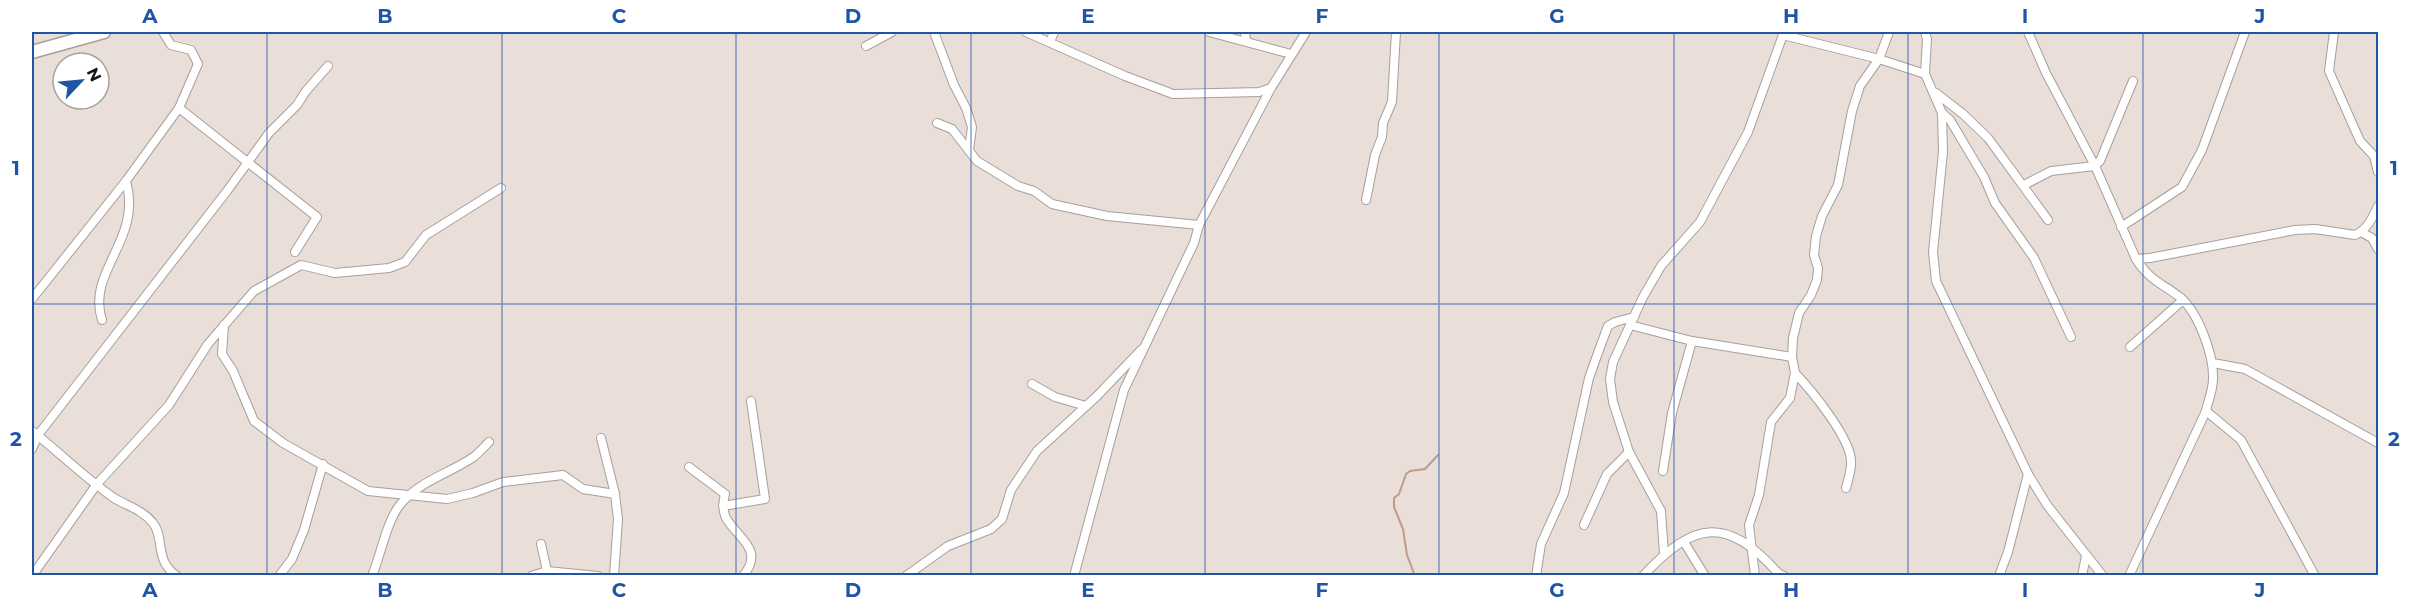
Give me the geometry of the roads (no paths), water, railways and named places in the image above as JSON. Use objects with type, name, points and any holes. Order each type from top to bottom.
[{"type":"main road","points":[[32,52],[104,32]]},
{"type":"street","points":[[32,299],[126,181],[179,108],[198,64],[191,50],[171,45],[163,32]]},
{"type":"street","points":[[866,46],[892,32]]},
{"type":"street","points":[[934,32],[972,127],[969,150]]},
{"type":"street","points":[[1026,32],[1125,76],[1173,94],[1259,92],[1271,88]]},
{"type":"street","points":[[1050,42],[1054,32]]},
{"type":"street","points":[[1209,32],[1246,40],[1291,54]]},
{"type":"street","points":[[1245,32],[1246,40]]},
{"type":"street","points":[[1074,576],[1124,390],[1194,243],[1199,225],[1271,88],[1306,32]]},
{"type":"street","points":[[1366,200],[1382,137],[1383,123],[1392,102],[1396,32]]},
{"type":"street","points":[[1755,576],[1749,525],[1759,495],[1771,423],[1790,398],[1796,373],[1792,357],[1793,338],[1798,313],[1811,295],[1817,280],[1818,268],[1814,255],[1816,236],[1822,216],[1838,184],[1852,111],[1860,86],[1879,59],[1889,32]]},
{"type":"street","points":[[1925,32],[1927,39],[1925,74],[1942,113],[1943,152],[1933,252],[1936,281],[2028,474],[2047,505],[2103,576]]},
{"type":"street","points":[[2028,32],[2046,73],[2095,166],[2136,259],[2145,274],[2183,300],[2198,321],[2213,363],[2213,382],[2206,411],[2129,576]]},
{"type":"street","points":[[2121,228],[2182,187],[2202,150],[2245,32]]},
{"type":"street","points":[[2334,32],[2329,71],[2360,141],[2374,156],[2379,172]]},
{"type":"street","points":[[1664,554],[1661,511],[1629,452],[1613,402],[1611,379],[1613,362],[1661,266],[1700,222],[1748,132],[1784,33],[1925,74]]},
{"type":"street","points":[[32,449],[35,433],[227,191],[247,161],[328,66]]},
{"type":"street","points":[[2024,185],[2051,171],[2095,166],[2100,161],[2133,81]]},
{"type":"street","points":[[1934,92],[1963,114],[1988,138],[2048,220]]},
{"type":"street","points":[[179,108],[317,217],[295,252]]},
{"type":"street","points":[[1942,113],[1950,120],[1984,177],[1995,203],[2034,258],[2071,337]]},
{"type":"street","points":[[937,123],[952,129],[977,161],[1018,186],[1034,191],[1052,204],[1107,216],[1199,225]]},
{"type":"street","points":[[102,320],[97,295],[125,232],[130,213],[130,195],[126,181]]},
{"type":"street","points":[[32,576],[97,484],[169,405],[192,366],[254,291],[301,265],[334,273],[389,268],[405,262],[426,235],[501,188]]},
{"type":"street","points":[[2136,259],[2295,230],[2315,229],[2355,235],[2361,232],[2374,217],[2379,206]]},
{"type":"street","points":[[2361,232],[2372,238],[2379,249]]},
{"type":"street","points":[[2130,347],[2183,300]]},
{"type":"street","points":[[1536,576],[1541,544],[1563,493],[1589,378],[1608,326],[1615,322],[1632,321],[1692,341],[1792,357]]},
{"type":"street","points":[[224,325],[222,354],[233,371],[254,421],[283,443],[368,491],[408,497],[447,499],[473,493],[503,482],[563,476],[583,489],[615,494]]},
{"type":"street","points":[[1663,471],[1672,414],[1692,341]]},
{"type":"street","points":[[906,576],[948,546],[991,529],[1002,519],[1011,490],[1037,451],[1144,348]]},
{"type":"street","points":[[2213,363],[2245,369],[2379,443]]},
{"type":"street","points":[[1796,373],[1848,443],[1852,462],[1846,488]]},
{"type":"street","points":[[1032,384],[1055,397],[1086,406]]},
{"type":"street","points":[[723,506],[765,499],[751,401]]},
{"type":"street","points":[[2206,411],[2241,440],[2315,576]]},
{"type":"street","points":[[35,433],[97,484],[114,497],[140,511],[154,524],[162,556],[169,571],[177,576]]},
{"type":"street","points":[[602,438],[615,494],[618,519],[614,576]]},
{"type":"street","points":[[372,576],[382,550],[388,524],[399,506],[431,479],[473,457],[489,442]]},
{"type":"street","points":[[1584,525],[1607,474],[1629,452]]},
{"type":"street","points":[[279,576],[292,559],[304,530],[323,464]]},
{"type":"street","points":[[689,467],[725,494],[723,506],[726,518],[748,545],[753,556],[750,568],[743,576]]},
{"type":"street","points":[[1999,576],[2008,552],[2028,474]]},
{"type":"street","points":[[1643,576],[1664,554],[1700,533],[1711,531],[1735,537],[1750,544],[1779,574],[1784,576]]},
{"type":"street","points":[[1684,542],[1706,576]]},
{"type":"street","points":[[541,544],[547,572]]},
{"type":"street","points":[[2082,576],[2086,556]]},
{"type":"street","points":[[531,576],[547,572],[598,576]]},
{"type":"waterway","points":[[1415,576],[1407,555],[1403,529],[1394,507],[1394,498],[1399,494],[1406,474],[1410,471],[1425,469],[1438,455]]}]
